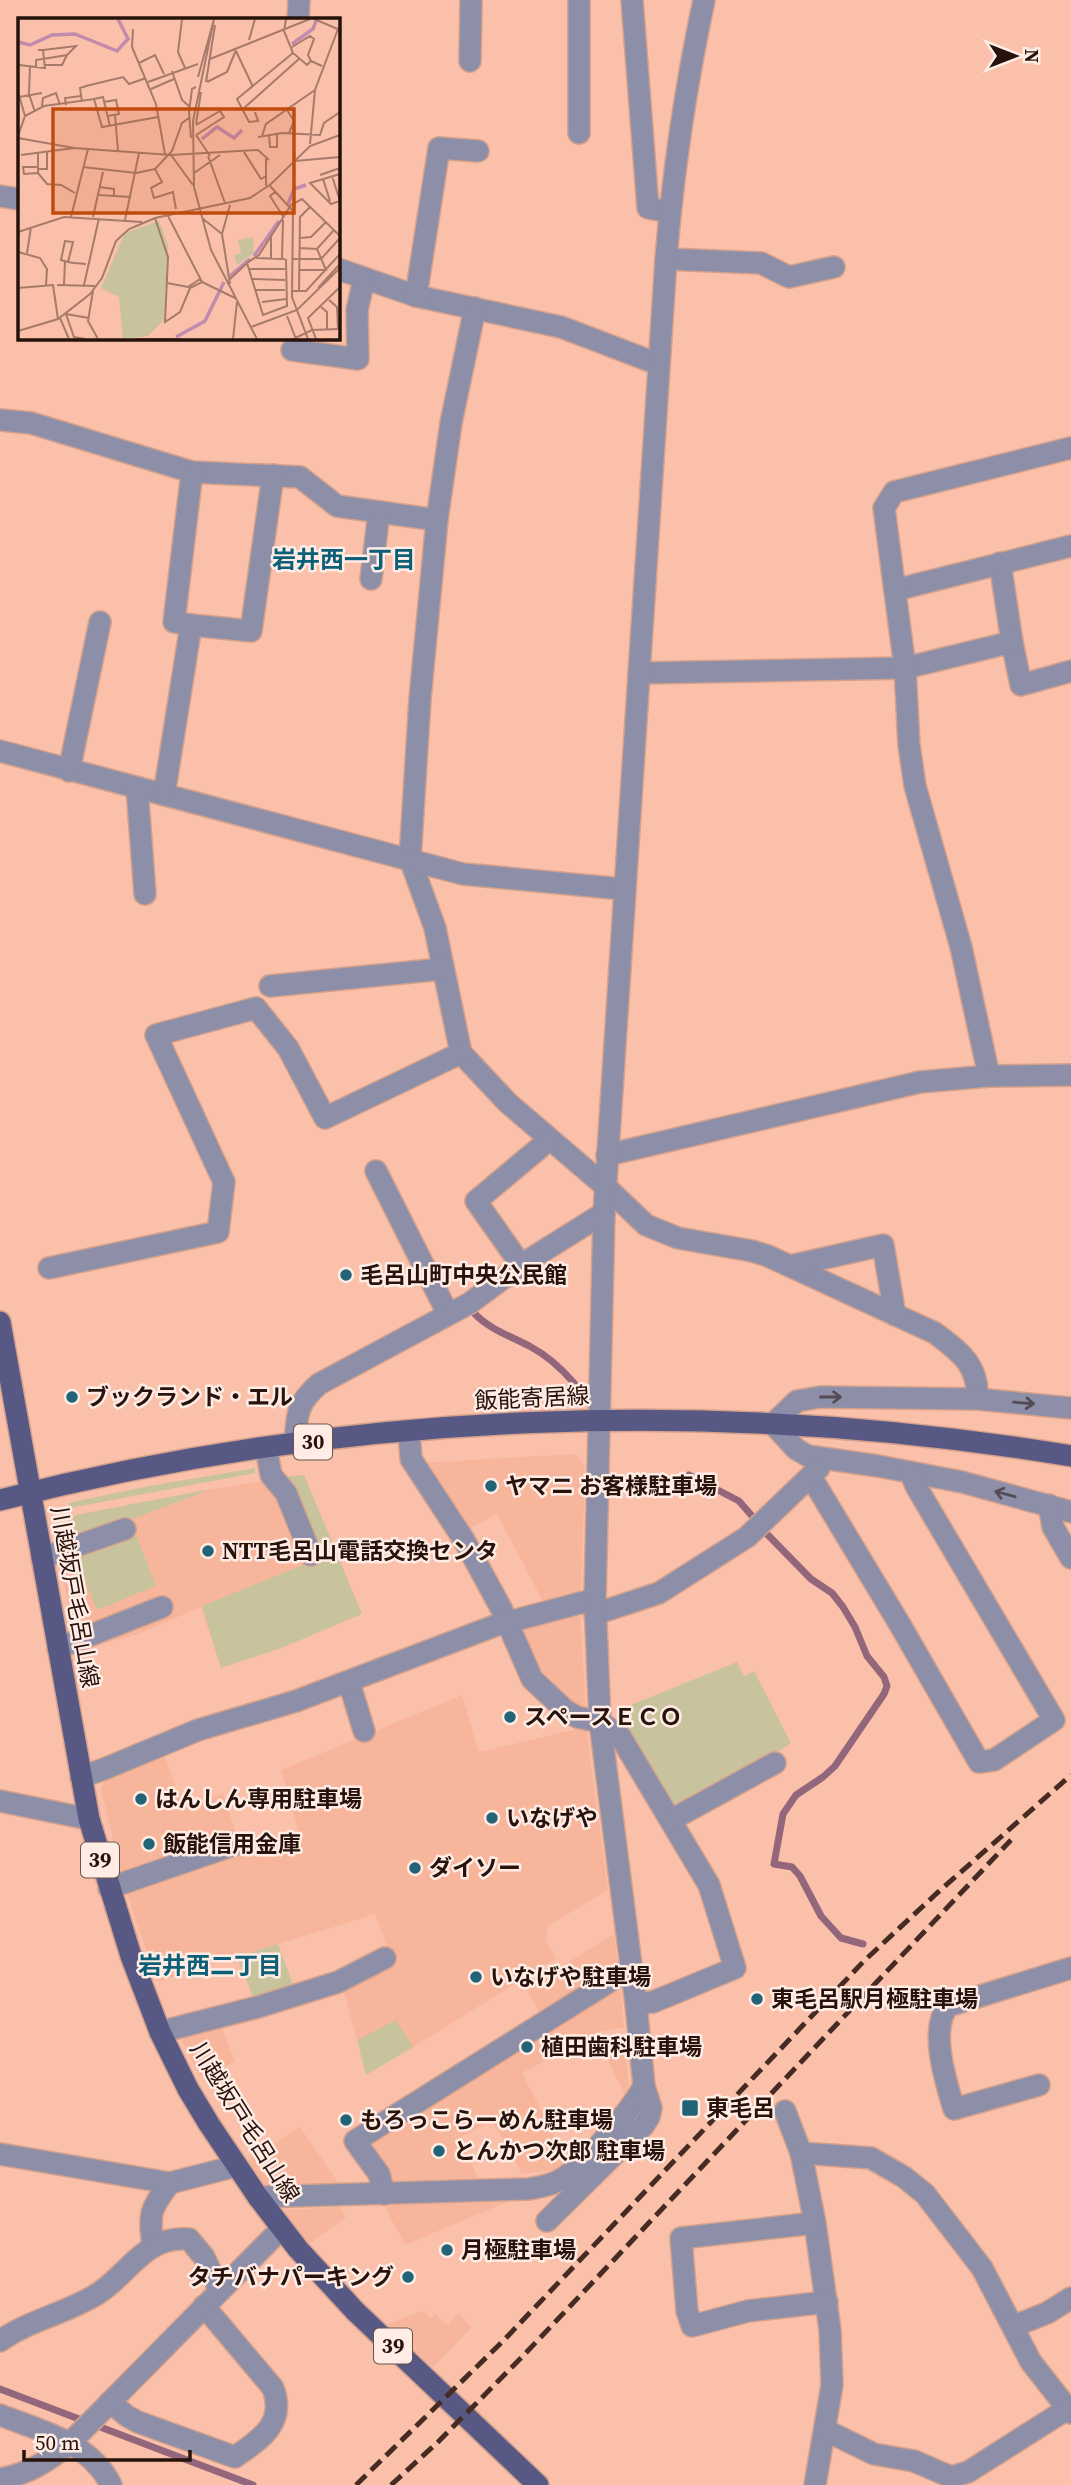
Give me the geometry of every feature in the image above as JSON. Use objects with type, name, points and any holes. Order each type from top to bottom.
[{"type":"main road","name":"川越坂戸毛呂山線","points":[[0,1322],[89,1819],[108,1888],[160,2032],[188,2089],[236,2166],[281,2229],[355,2311],[538,2485]]},
{"type":"main road","name":"飯能寄居線","points":[[0,1500],[116,1473],[266,1447],[409,1431],[600,1421],[773,1424],[939,1438],[1071,1456]]},
{"type":"street","points":[[298,18],[299,0]]},
{"type":"street","points":[[470,61],[471,0]]},
{"type":"street","points":[[579,0],[579,133]]},
{"type":"street","points":[[632,0],[648,208],[670,212]]},
{"type":"street","points":[[545,2186],[547,2221],[649,2117],[651,2108],[644,2087],[600,1722],[595,1606],[604,1213],[666,258],[689,72],[704,0]]},
{"type":"street","points":[[416,296],[439,148],[478,151]]},
{"type":"street","points":[[0,196],[18,200]]},
{"type":"street","points":[[666,258],[761,263],[789,277],[834,267]]},
{"type":"street","points":[[340,270],[416,296],[561,327],[658,364]]},
{"type":"street","points":[[292,350],[358,359],[357,310],[364,279]]},
{"type":"street","points":[[475,308],[452,423],[437,520],[420,699],[410,859],[435,928],[461,1053],[508,1103],[606,1187],[646,1226],[678,1238],[752,1251],[935,1333],[959,1351],[974,1370],[978,1385],[977,1399]]},
{"type":"street","points":[[0,420],[31,423],[192,472],[300,477],[337,506],[437,520]]},
{"type":"street","points":[[989,1076],[961,947],[915,786],[909,745],[905,668],[884,508],[894,492],[1071,448]]},
{"type":"street","points":[[192,472],[174,622],[251,631],[273,475]]},
{"type":"street","points":[[371,579],[379,512]]},
{"type":"street","points":[[895,590],[1071,546]]},
{"type":"street","points":[[1000,563],[1021,685],[1071,671]]},
{"type":"street","points":[[69,771],[100,622]]},
{"type":"street","points":[[164,795],[191,625]]},
{"type":"street","points":[[639,673],[905,668],[1012,642]]},
{"type":"street","points":[[0,751],[463,874],[623,889]]},
{"type":"street","points":[[137,788],[145,894]]},
{"type":"street","points":[[270,986],[442,969]]},
{"type":"street","points":[[49,1268],[218,1232],[225,1182],[156,1035],[256,1008],[288,1048],[325,1118],[461,1053]]},
{"type":"street","points":[[607,1155],[920,1082],[989,1076],[1071,1075]]},
{"type":"street","points":[[521,1265],[476,1201],[549,1140]]},
{"type":"street","points":[[376,1171],[448,1314]]},
{"type":"street","points":[[295,1444],[297,1412],[306,1396],[319,1384],[470,1303],[521,1265],[604,1213]]},
{"type":"street","points":[[790,1266],[883,1245],[895,1315]]},
{"type":"street","points":[[909,1472],[1054,1720],[994,1760],[979,1762],[817,1469],[808,1456],[796,1449],[773,1424],[797,1401],[820,1397],[977,1399],[1071,1408]]},
{"type":"street","points":[[409,1431],[411,1460],[464,1540],[508,1622],[532,1679],[565,1710],[577,1717],[600,1722],[620,1736],[709,1885],[736,1968],[653,2001],[636,2004]]},
{"type":"street","points":[[266,1447],[271,1475],[286,1493],[311,1555]]},
{"type":"street","points":[[80,1777],[198,1730],[296,1701],[508,1622],[659,1593],[747,1537],[817,1469],[909,1472],[962,1482],[1071,1512]]},
{"type":"street","points":[[1049,1506],[1053,1527],[1071,1558]]},
{"type":"street","points":[[42,1558],[125,1528]]},
{"type":"street","points":[[58,1648],[162,1607]]},
{"type":"street","points":[[349,1682],[363,1731]]},
{"type":"street","points":[[671,1820],[775,1763]]},
{"type":"street","points":[[0,1801],[89,1819]]},
{"type":"street","points":[[108,1888],[234,1845]]},
{"type":"street","points":[[160,2032],[258,2007],[338,1982],[385,1958]]},
{"type":"street","points":[[384,2194],[379,2174],[355,2141],[631,1968]]},
{"type":"street","points":[[1039,2085],[954,2109],[940,2059],[942,2014],[948,2006],[1071,1968]]},
{"type":"street","points":[[258,2197],[528,2189],[545,2186],[560,2180],[575,2169],[633,2105],[644,2087]]},
{"type":"street","points":[[785,2111],[801,2153],[827,2302],[832,2385],[815,2485]]},
{"type":"street","points":[[801,2153],[870,2158],[904,2176],[925,2194],[982,2268],[1031,2362],[1069,2411],[957,2481],[914,2461],[874,2454],[825,2430]]},
{"type":"street","points":[[0,2154],[170,2183],[236,2166]]},
{"type":"street","points":[[153,2246],[149,2218],[159,2197],[170,2183]]},
{"type":"street","points":[[545,2186],[555,2192],[574,2195]]},
{"type":"street","points":[[815,2223],[681,2238],[687,2311],[692,2326],[748,2311],[827,2302]]},
{"type":"street","points":[[0,2479],[41,2466],[74,2439],[281,2229]]},
{"type":"street","points":[[0,2341],[18,2329],[51,2318],[96,2295],[153,2246],[176,2238],[190,2239],[204,2257],[220,2291]]},
{"type":"street","points":[[1014,2326],[1048,2313],[1071,2298]]},
{"type":"street","points":[[105,2408],[235,2457],[268,2430],[276,2418],[277,2399],[273,2388],[204,2306]]},
{"type":"street","points":[[0,2415],[74,2439],[106,2474],[111,2485]]},
{"type":"shaded area","points":[[575,1454],[585,1467],[581,1593],[546,1607],[497,1514],[463,1532],[419,1463]]},
{"type":"shaded area","points":[[255,1468],[255,1473],[70,1508],[68,1503],[144,1487]]},
{"type":"shaded area","points":[[304,1475],[362,1614],[281,1648],[221,1668],[201,1607],[136,1635],[76,1651],[56,1536],[76,1515],[212,1489]]},
{"type":"shaded area","points":[[304,1475],[362,1614],[281,1648],[221,1668],[202,1606],[318,1559],[285,1477]]},
{"type":"shaded area","points":[[212,1489],[130,1520],[129,1518],[64,1540],[60,1532],[76,1515]]},
{"type":"shaded area","points":[[136,1534],[156,1586],[97,1610],[76,1558]]},
{"type":"shaded area","points":[[580,1608],[586,1714],[536,1676],[514,1625]]},
{"type":"shaded area","points":[[737,1662],[744,1676],[754,1671],[791,1743],[735,1779],[671,1811],[616,1711]]},
{"type":"shaded area","points":[[462,1695],[479,1752],[586,1727],[608,1890],[548,1926],[545,1940],[557,1958],[413,2047],[396,2021],[357,2040],[343,1989],[393,1963],[375,1914],[157,1982],[125,1888],[241,1849],[299,1834],[281,1770]]},
{"type":"shaded area","points":[[163,1750],[183,1809],[223,1793],[237,1837],[122,1877],[101,1789],[108,1775]]},
{"type":"shaded area","points":[[614,1934],[618,1965],[543,2017],[526,1988]]},
{"type":"shaded area","points":[[278,1944],[294,1987],[254,1999],[237,1957]]},
{"type":"shaded area","points":[[620,1987],[624,2027],[601,2031],[522,2073],[568,2162],[561,2169],[522,2174],[492,2121],[459,2138],[478,2178],[391,2181],[363,2141]]},
{"type":"shaded area","points":[[396,2020],[413,2047],[366,2075],[357,2040]]},
{"type":"shaded area","points":[[221,2025],[235,2062],[200,2076],[179,2036]]},
{"type":"shaded area","points":[[626,2052],[629,2099],[628,2100],[604,2053]]},
{"type":"shaded area","points":[[300,2127],[339,2184],[265,2186],[248,2160]]},
{"type":"shaded area","points":[[507,2202],[405,2245],[384,2205]]},
{"type":"shaded area","points":[[340,2207],[346,2217],[309,2244],[283,2210]]},
{"type":"shaded area","points":[[423,2311],[431,2318],[435,2314],[447,2325],[458,2314],[472,2327],[433,2367],[387,2324]]},
{"type":"waterway","points":[[474,1313],[494,1328],[543,1354],[574,1383]]},
{"type":"waterway","points":[[689,1475],[739,1501],[752,1516]]},
{"type":"waterway","points":[[766,1533],[811,1579],[832,1593],[855,1627],[867,1656],[884,1677],[887,1686],[835,1766],[796,1795],[783,1814],[774,1864],[792,1867],[800,1876],[821,1916],[841,1938],[863,1944]]},
{"type":"waterway","points":[[0,2389],[253,2485]]},
{"type":"railway","points":[[356,2485],[504,2340],[864,1961],[1071,1775]]},
{"type":"railway","points":[[391,2485],[522,2357],[1011,1840]]},
{"type":"place","name":"毛呂山町中央公民館","points":[[346,1275]]},
{"type":"place","name":"ブックランド・エル","points":[[72,1397]]},
{"type":"place","name":"ヤマニ お客様駐車場","points":[[491,1486]]},
{"type":"place","name":"NTT毛呂山電話交換センタ","points":[[208,1551]]},
{"type":"place","name":"スペースＥＣＯ","points":[[510,1717]]},
{"type":"place","name":"はんしん専用駐車場","points":[[141,1799]]},
{"type":"place","name":"いなげや","points":[[492,1818]]},
{"type":"place","name":"飯能信用金庫","points":[[149,1844]]},
{"type":"place","name":"ダイソー","points":[[415,1868]]},
{"type":"place","name":"いなげや駐車場","points":[[476,1977]]},
{"type":"place","name":"東毛呂駅月極駐車場","points":[[757,1999]]},
{"type":"place","name":"植田歯科駐車場","points":[[527,2047]]},
{"type":"place","name":"東毛呂","points":[[690,2108]]},
{"type":"place","name":"もろっこらーめん駐車場","points":[[346,2120]]},
{"type":"place","name":"とんかつ次郎 駐車場","points":[[439,2151]]},
{"type":"place","name":"月極駐車場","points":[[447,2250]]},
{"type":"place","name":"タチバナパーキング","points":[[408,2277]]},
{"type":"district","name":"岩井西一丁目","points":[[344,560]]},
{"type":"district","name":"岩井西二丁目","points":[[210,1966]]}]
